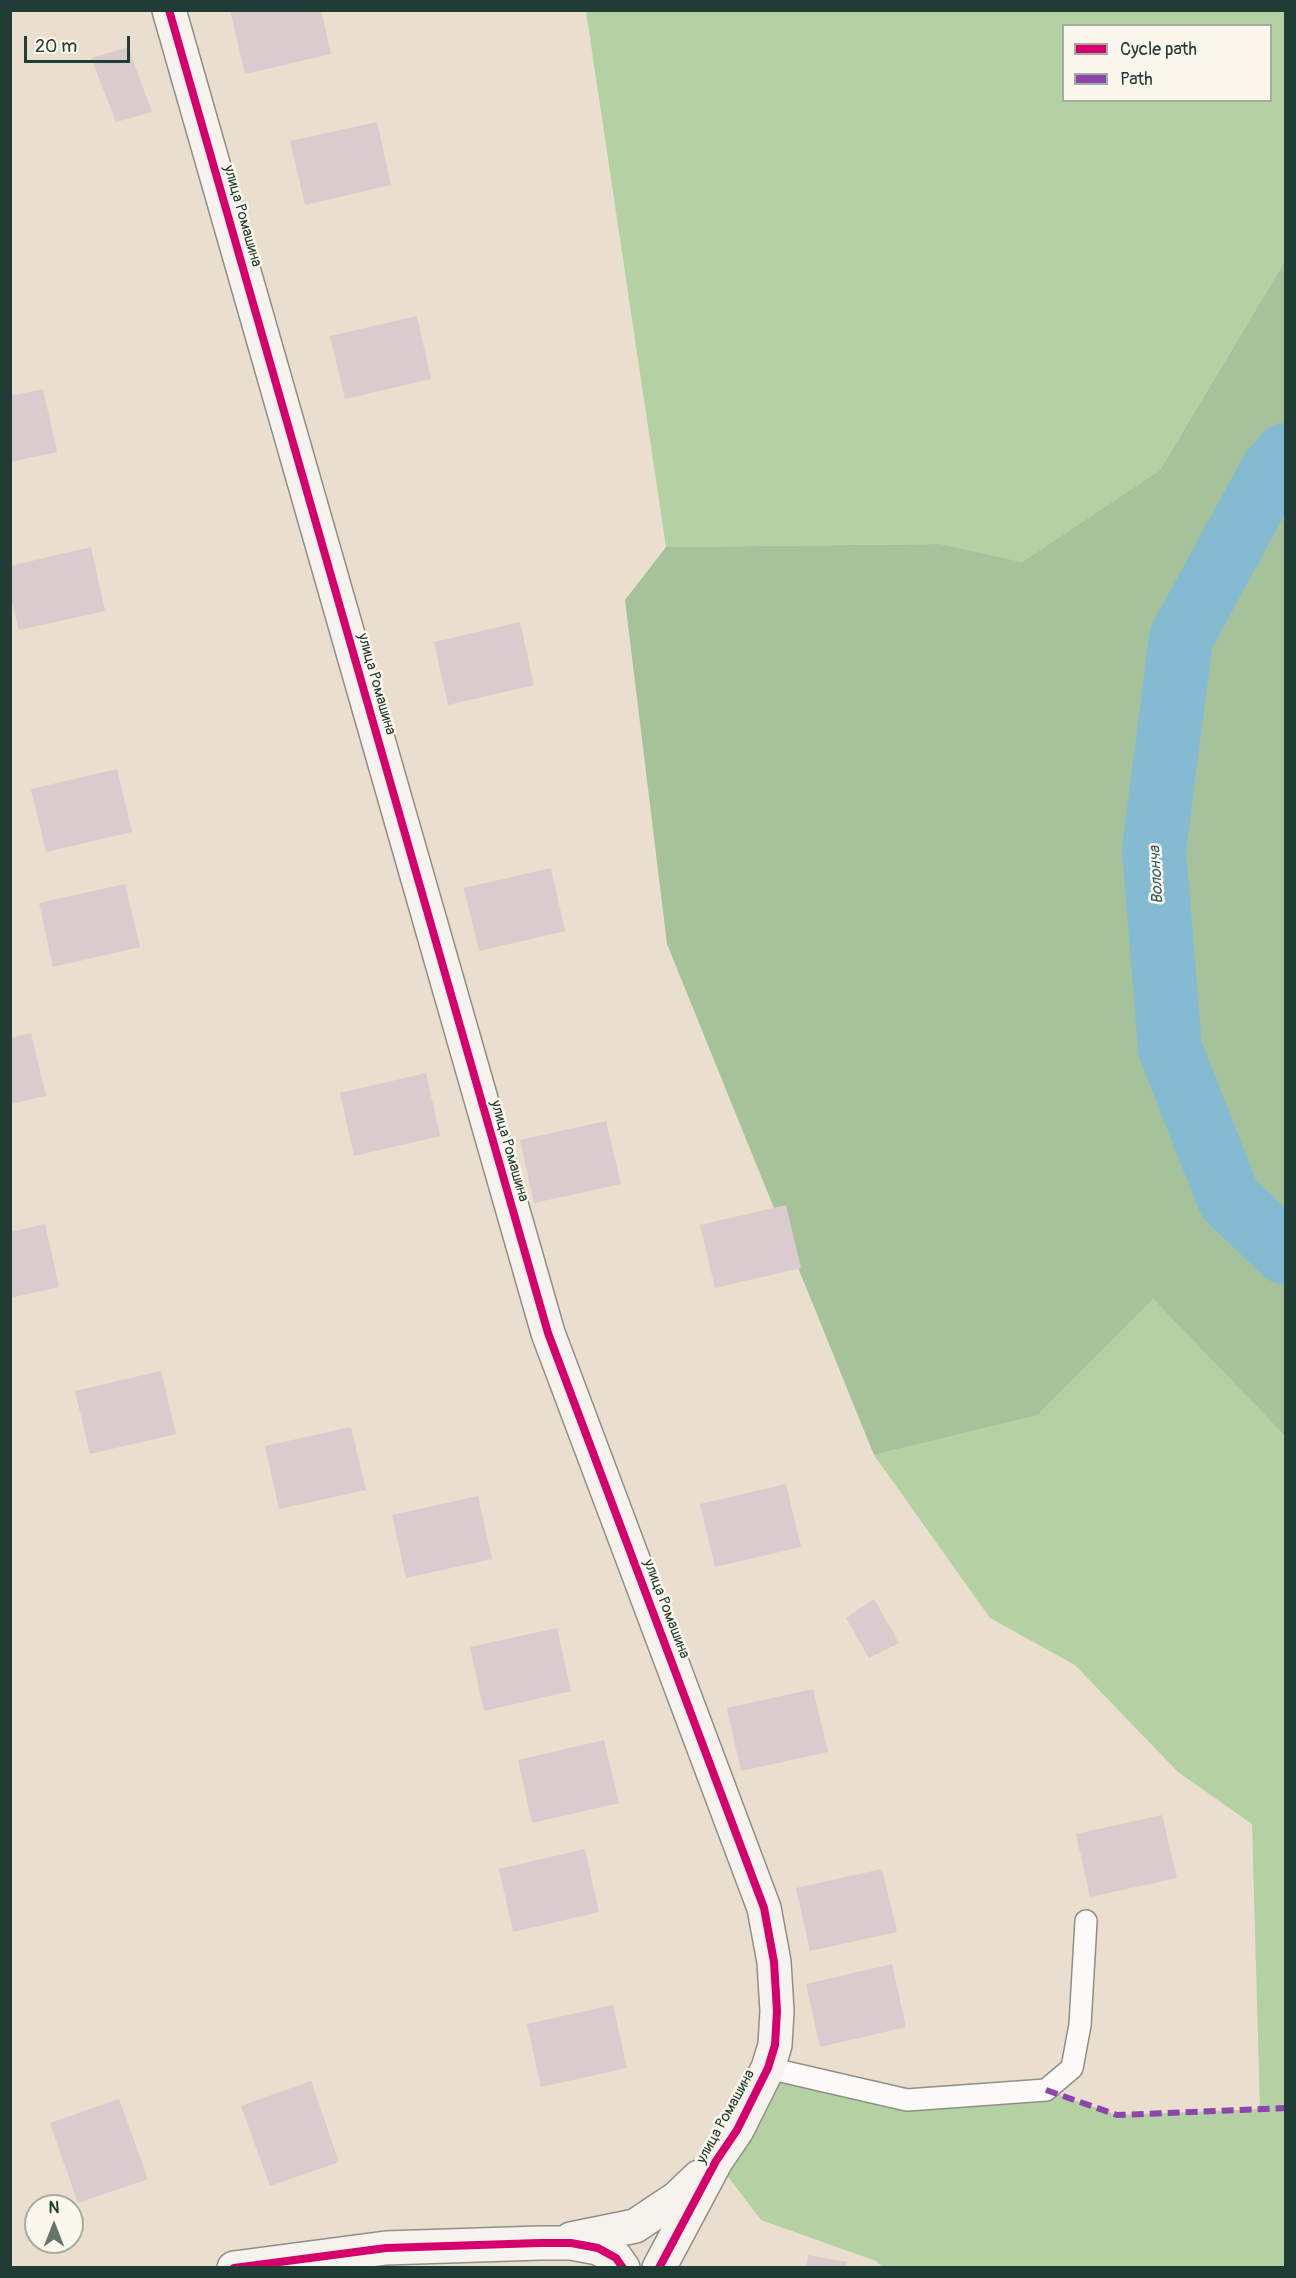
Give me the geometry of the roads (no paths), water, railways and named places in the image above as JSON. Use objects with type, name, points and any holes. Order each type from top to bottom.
[{"type":"street","name":"улица Ромашина","points":[[169,10],[548,1333],[764,1908],[774,1962],[777,2011],[775,2045],[768,2068],[737,2130],[716,2161],[659,2268]]},
{"type":"street","points":[[540,2243],[587,2237],[635,2226],[677,2198],[716,2161]]},
{"type":"street","points":[[234,2268],[387,2247],[540,2243],[571,2243],[598,2248],[616,2258],[623,2268]]},
{"type":"lane","points":[[768,2068],[907,2100],[1046,2090],[1072,2068],[1080,2025],[1086,1921]]},
{"type":"waterway","name":"Волонча","points":[[1286,455],[1272,471],[1181,638],[1154,850],[1170,1049],[1229,1199],[1286,1253]]}]
